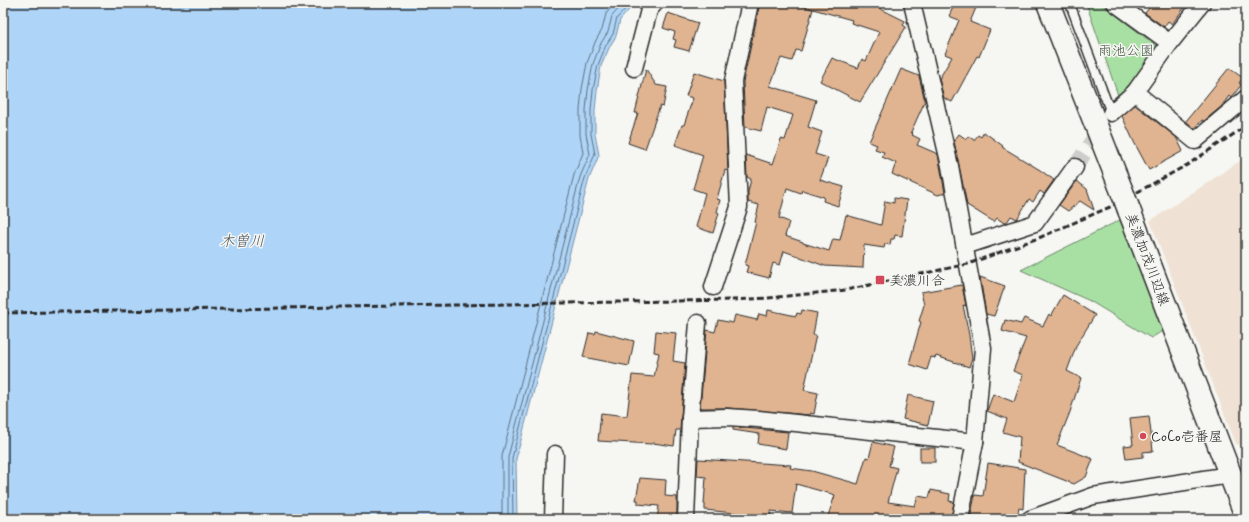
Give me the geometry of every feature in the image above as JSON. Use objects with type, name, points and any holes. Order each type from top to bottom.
[{"type":"main road","name":"美濃加茂川辺線","points":[[1048,3],[1126,202],[1238,474],[1246,516]]},
{"type":"street","points":[[634,68],[649,10],[655,3]]},
{"type":"street","points":[[713,287],[740,207],[732,81],[750,3]]},
{"type":"street","points":[[912,3],[950,166],[983,348],[975,442],[960,519]]},
{"type":"street","points":[[1115,3],[1170,43]]},
{"type":"street","points":[[1111,113],[1135,92],[1170,43],[1202,3]]},
{"type":"street","points":[[1135,92],[1195,141],[1246,98]]},
{"type":"street","points":[[965,246],[1034,223],[1075,167]]},
{"type":"street","points":[[686,519],[690,418],[698,323]]},
{"type":"street","points":[[690,418],[727,417],[758,419],[975,442]]},
{"type":"street","points":[[553,519],[555,454]]},
{"type":"street","points":[[1030,519],[1093,496],[1238,474]]},
{"type":"lane","points":[[1070,4],[1111,113]]},
{"type":"shaded area","points":[[1246,157],[1246,446],[1236,444],[1150,221]]},
{"type":"green space","name":"雨池公園","points":[[1086,3],[1100,3],[1158,47],[1119,98]]},
{"type":"green space","points":[[1120,220],[1164,330],[1151,338],[1090,301],[1021,270]]},
{"type":"water","name":"木曽川","points":[[3,3],[635,3],[620,20],[616,36],[601,66],[595,110],[595,134],[599,155],[589,179],[516,459],[517,519],[3,519]]},
{"type":"building","points":[[760,3],[773,6],[774,3],[794,3],[813,9],[801,51],[796,50],[792,61],[781,58],[770,86],[816,100],[808,127],[822,132],[815,154],[828,158],[820,180],[844,187],[838,206],[823,201],[824,197],[802,190],[801,193],[787,188],[779,218],[789,222],[785,236],[829,251],[833,239],[840,240],[846,215],[881,225],[885,201],[894,203],[894,198],[907,200],[902,236],[895,235],[894,239],[891,239],[890,245],[885,244],[884,248],[864,245],[863,268],[825,266],[784,251],[780,265],[773,263],[769,278],[746,272],[748,266],[745,265],[759,205],[748,202],[748,192],[751,179],[747,177],[746,155],[773,164],[781,139],[785,140],[793,115],[767,107],[761,131],[745,127],[743,82]]},
{"type":"building","points":[[807,3],[878,3],[877,7],[905,21],[903,25],[906,27],[860,102],[820,81],[832,58],[858,68],[862,59],[866,61],[879,32],[851,23],[852,20],[806,7]]},
{"type":"building","points":[[955,3],[978,3],[970,22],[990,30],[979,57],[977,56],[952,102],[944,98],[939,79],[952,57],[945,54],[959,20],[949,16]]},
{"type":"building","points":[[1153,3],[1188,3],[1172,24],[1168,21],[1164,27],[1145,13]]},
{"type":"building","points":[[668,13],[698,23],[689,51],[674,47],[676,40],[673,39],[675,32],[663,28]]},
{"type":"building","points":[[1229,68],[1243,78],[1239,83],[1242,84],[1231,98],[1229,96],[1221,107],[1204,121],[1202,120],[1195,129],[1186,121]]},
{"type":"building","points":[[646,69],[656,85],[667,87],[663,107],[660,106],[645,149],[628,143],[638,113],[635,113]]},
{"type":"building","points":[[901,69],[919,76],[925,101],[911,132],[913,134],[912,135],[920,139],[917,145],[938,154],[945,193],[938,195],[892,174],[896,163],[882,157],[884,152],[875,149],[877,145],[869,142]]},
{"type":"building","points":[[694,72],[724,81],[728,171],[725,170],[717,199],[720,200],[717,212],[719,213],[713,233],[696,227],[705,193],[693,189],[703,155],[675,145],[682,125],[684,125],[693,98],[686,96]]},
{"type":"building","points":[[1135,105],[1176,137],[1183,151],[1149,170],[1122,116]]},
{"type":"building","points":[[984,132],[1003,146],[1002,147],[1054,180],[1044,194],[1040,191],[1033,202],[1029,199],[1017,219],[1011,216],[1007,222],[1004,223],[997,218],[994,222],[967,205],[954,141],[959,134],[966,139],[968,136],[974,140],[978,135],[981,137]]},
{"type":"building","points":[[1077,181],[1087,189],[1094,210],[1080,201],[1068,211],[1059,205]]},
{"type":"building","points":[[980,277],[1005,286],[994,316],[986,314]]},
{"type":"building","points":[[962,285],[966,306],[963,305],[972,358],[969,367],[936,356],[935,358],[931,357],[927,370],[909,364],[921,322],[919,321],[924,305],[921,292]]},
{"type":"building","points":[[1063,295],[1095,315],[1077,344],[1067,371],[1081,378],[1057,445],[1093,459],[1086,477],[1074,484],[1018,462],[1020,437],[1003,432],[1007,419],[987,411],[993,394],[1014,402],[1023,375],[1013,371],[1026,338],[1002,331],[1005,320],[1021,324],[1024,318],[1043,326],[1049,314],[1051,316]]},
{"type":"building","points":[[768,310],[796,316],[797,313],[801,314],[802,310],[817,313],[813,335],[816,335],[804,390],[818,393],[814,414],[810,413],[810,415],[728,408],[700,408],[707,330],[715,332],[718,320],[733,323],[735,315],[757,320],[759,314],[767,316]]},
{"type":"building","points":[[596,331],[634,341],[629,366],[583,357],[589,333],[595,334]]},
{"type":"building","points":[[656,331],[676,333],[673,361],[685,363],[680,430],[676,430],[674,446],[653,443],[598,441],[601,413],[627,416],[632,375],[654,377],[659,353],[654,352]]},
{"type":"building","points":[[908,395],[933,401],[928,425],[903,419]]},
{"type":"building","points":[[1149,416],[1153,451],[1143,452],[1143,457],[1126,459],[1124,446],[1133,445],[1130,418]]},
{"type":"building","points":[[733,427],[788,432],[786,449],[758,444],[759,434],[733,430]]},
{"type":"building","points":[[873,442],[894,447],[889,466],[897,468],[888,502],[915,506],[918,496],[929,498],[931,490],[950,494],[949,501],[954,502],[951,519],[827,519],[835,495],[796,484],[792,513],[771,511],[770,519],[743,519],[744,514],[705,510],[706,477],[697,476],[698,459],[791,465],[790,468],[812,471],[858,484],[866,457],[869,458]]},
{"type":"building","points":[[920,448],[935,448],[935,462],[920,462]]},
{"type":"building","points":[[988,463],[1025,469],[1023,509],[1019,508],[1018,513],[1005,514],[1004,517],[1000,519],[970,519],[975,495],[983,496]]},
{"type":"building","points":[[640,478],[666,480],[665,496],[677,497],[677,519],[657,519],[659,506],[638,504],[638,500],[636,500]]},
{"type":"tunnel","points":[[1075,167],[1103,125]]},
{"type":"railway","points":[[3,313],[733,300],[846,290],[968,264],[1041,237],[1110,207],[1187,165],[1246,126]]},
{"type":"place","name":"美濃川合","points":[[880,280]]},
{"type":"place","name":"CoCo壱番屋","points":[[1143,436]]}]
